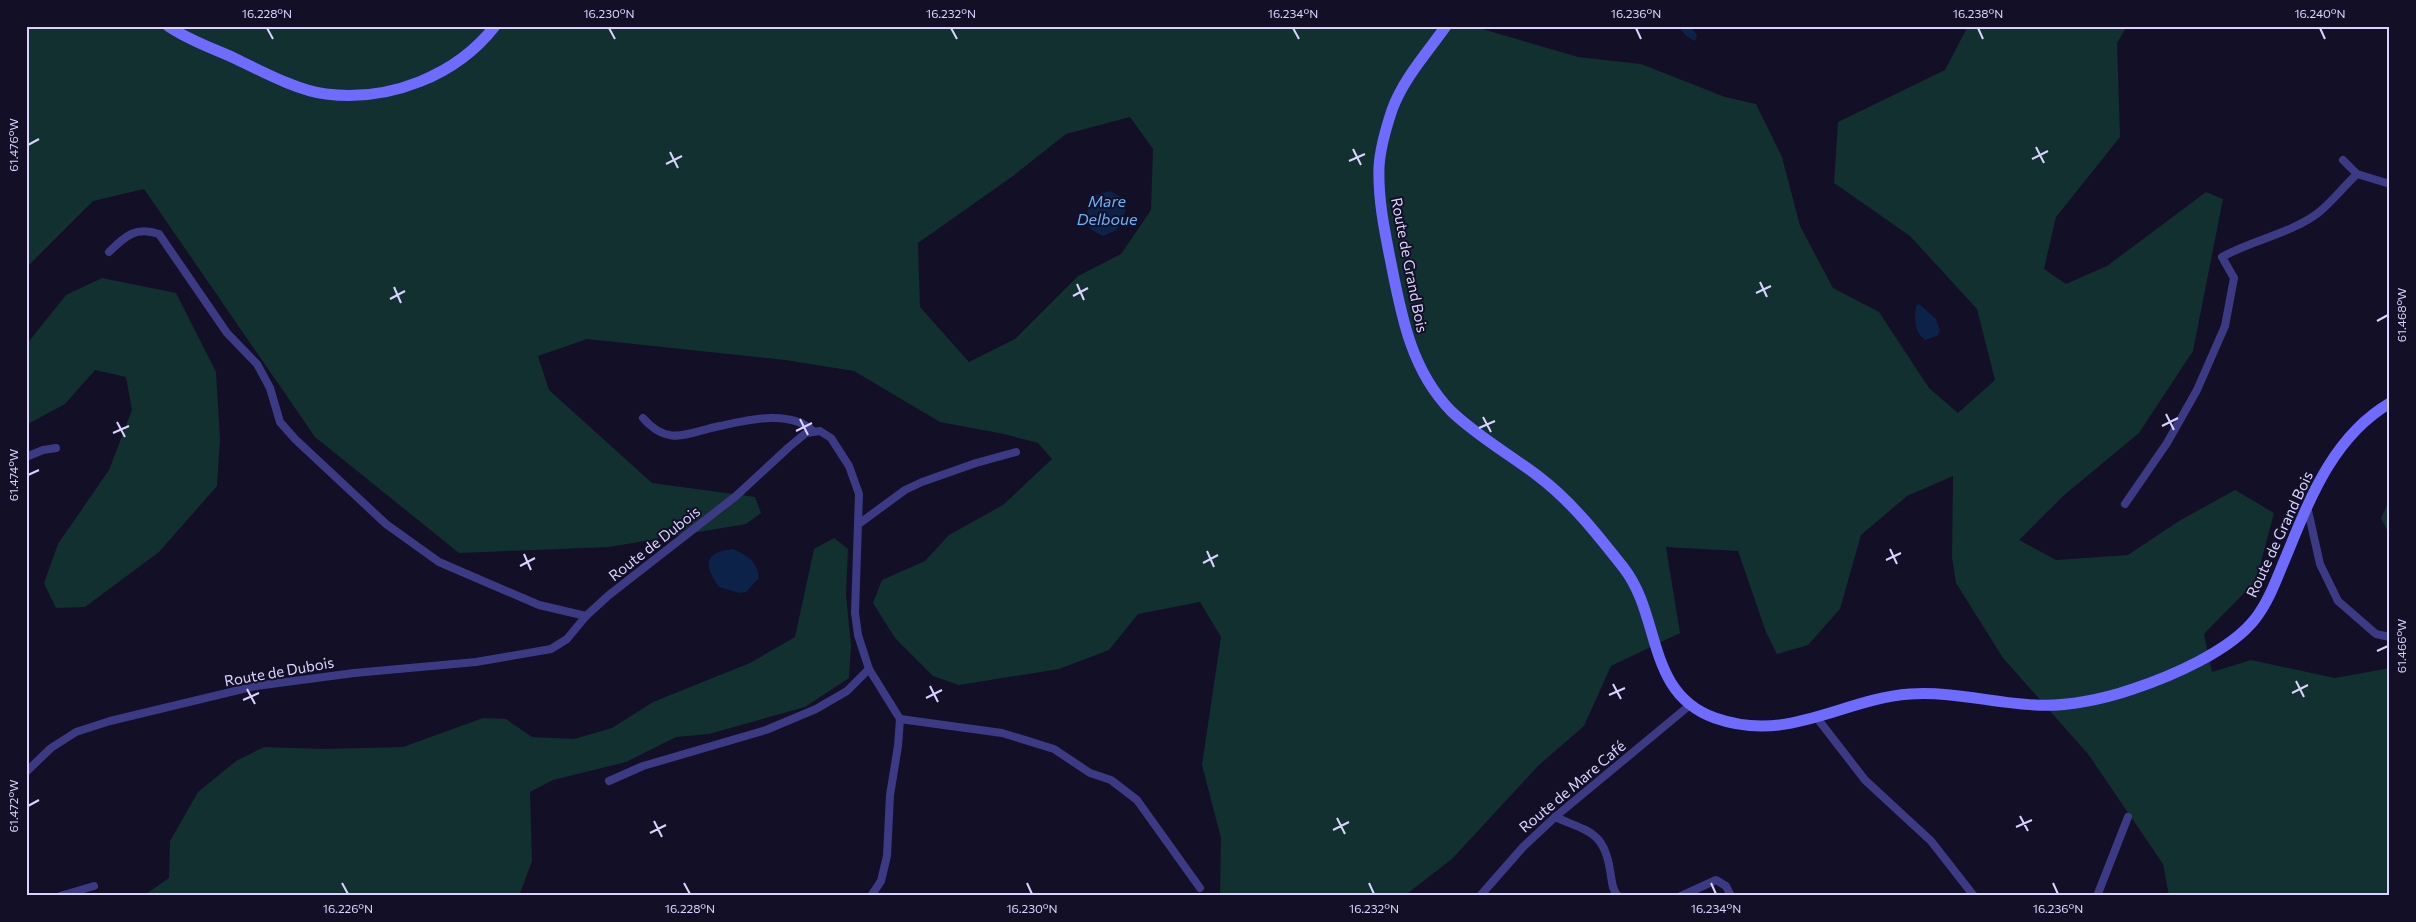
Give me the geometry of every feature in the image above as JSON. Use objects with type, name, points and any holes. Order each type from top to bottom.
[{"type":"main road","points":[[168,26],[280,80],[324,94],[359,95],[395,90],[429,79],[469,53],[496,26]]},
{"type":"main road","name":"Route de Grand Bois","points":[[1446,26],[1408,78],[1393,107],[1379,165],[1382,213],[1404,329],[1422,372],[1450,409],[1570,502],[1628,572],[1643,604],[1660,662],[1670,683],[1690,705],[1715,718],[1743,724],[1777,726],[1817,718],[1866,701],[1910,694],[1942,694],[2038,706],[2062,704],[2133,689],[2212,655],[2254,620],[2270,595],[2307,506],[2329,463],[2350,434],[2390,403]]},
{"type":"street","points":[[2343,160],[2357,174],[2390,184]]},
{"type":"street","points":[[2125,504],[2167,443],[2197,390],[2225,326],[2234,278],[2222,257],[2244,244],[2286,230],[2318,213],[2357,174]]},
{"type":"street","points":[[108,252],[130,234],[138,231],[148,230],[159,234],[227,333],[257,364],[270,388],[280,422],[295,439],[386,524],[439,562],[539,605],[586,616]]},
{"type":"street","points":[[643,418],[653,429],[682,437],[719,426],[786,418],[800,422],[813,431],[820,431],[831,438],[849,466],[859,494],[860,523],[856,566],[855,613],[858,636],[869,669],[900,719],[898,746],[890,795],[886,856],[881,881],[871,896]]},
{"type":"street","name":"Route de Dubois","points":[[26,772],[51,748],[76,732],[110,721],[256,686],[354,673],[476,662],[551,649],[567,640],[586,616],[609,595],[736,496],[789,446],[806,433],[813,431]]},
{"type":"street","points":[[26,458],[43,450],[56,448]]},
{"type":"street","points":[[860,523],[905,490],[944,473],[1016,452]]},
{"type":"street","points":[[2307,506],[2320,564],[2338,600],[2376,634],[2390,637]]},
{"type":"street","points":[[609,781],[643,766],[766,730],[816,709],[847,691],[869,669]]},
{"type":"street","name":"Route de Mare Café","points":[[1480,896],[1523,847],[1555,817],[1690,705]]},
{"type":"street","points":[[1817,718],[1865,780],[1931,841],[1974,896]]},
{"type":"street","points":[[900,719],[1002,733],[1054,749],[1090,773],[1111,780],[1137,800],[1200,888]]},
{"type":"street","points":[[2097,896],[2128,816]]},
{"type":"street","points":[[1555,817],[1587,829],[1601,842],[1609,864],[1614,891],[1618,896]]},
{"type":"street","points":[[1681,896],[1716,880],[1726,886],[1731,896]]},
{"type":"street","points":[[60,896],[94,886]]},
{"type":"green space","points":[[26,26],[1472,26],[1578,57],[1641,64],[1725,97],[1756,104],[1782,157],[1800,226],[1833,288],[1879,312],[1929,388],[1958,413],[1995,380],[1977,309],[1910,236],[1834,183],[1838,122],[1945,70],[1968,26],[2127,26],[2117,43],[2120,137],[2056,217],[2044,269],[2066,284],[2107,266],[2206,192],[2223,199],[2193,351],[2139,433],[2063,496],[2019,540],[2056,560],[2128,555],[2179,521],[2235,490],[2274,513],[2256,581],[2204,634],[2212,672],[2251,660],[2335,678],[2390,668],[2390,896],[2169,896],[2163,864],[2088,754],[2003,658],[1956,583],[1952,558],[1953,476],[1907,496],[1861,535],[1840,609],[1808,645],[1777,654],[1766,632],[1738,551],[1666,547],[1680,633],[1611,666],[1584,726],[1539,765],[1452,859],[1404,896],[1220,896],[1221,838],[1202,765],[1221,637],[1200,602],[1138,614],[1109,650],[1059,669],[959,685],[933,676],[895,638],[873,603],[882,580],[925,561],[949,535],[1003,505],[1052,459],[1038,443],[1004,434],[940,422],[854,371],[785,360],[587,339],[538,356],[549,390],[652,483],[755,497],[761,513],[746,524],[609,547],[459,553],[315,437],[144,189],[93,201],[26,268]],"holes":[[[1130,117],[1153,149],[1151,210],[1121,254],[1078,276],[1015,339],[969,362],[920,307],[918,243],[1013,176],[1066,134]]]},
{"type":"green space","points":[[102,278],[176,293],[216,372],[220,439],[217,486],[159,552],[85,607],[56,608],[44,583],[58,544],[109,470],[132,410],[126,377],[95,370],[65,404],[26,425],[26,345],[66,295]]},
{"type":"green space","points":[[2390,499],[2390,530],[2388,532],[2381,518]]},
{"type":"green space","points":[[834,538],[848,549],[846,595],[851,646],[849,678],[805,707],[709,734],[676,737],[626,762],[553,780],[530,792],[532,861],[519,896],[143,896],[169,878],[170,841],[198,792],[236,761],[264,747],[324,749],[403,747],[483,718],[506,719],[532,737],[574,739],[612,728],[653,702],[750,663],[795,637],[814,549]]},
{"type":"water","points":[[1678,26],[1691,27],[1697,35],[1695,41],[1686,36]]},
{"type":"water","name":"Mare Delboue","points":[[1110,191],[1121,197],[1126,210],[1117,230],[1103,236],[1090,228],[1086,219],[1092,196]]},
{"type":"water","points":[[1919,304],[1936,319],[1940,331],[1937,336],[1925,340],[1918,332],[1915,316],[1916,306]]},
{"type":"water","points":[[733,549],[750,559],[758,572],[759,578],[746,592],[739,593],[719,587],[710,572],[709,561],[716,553]]}]
